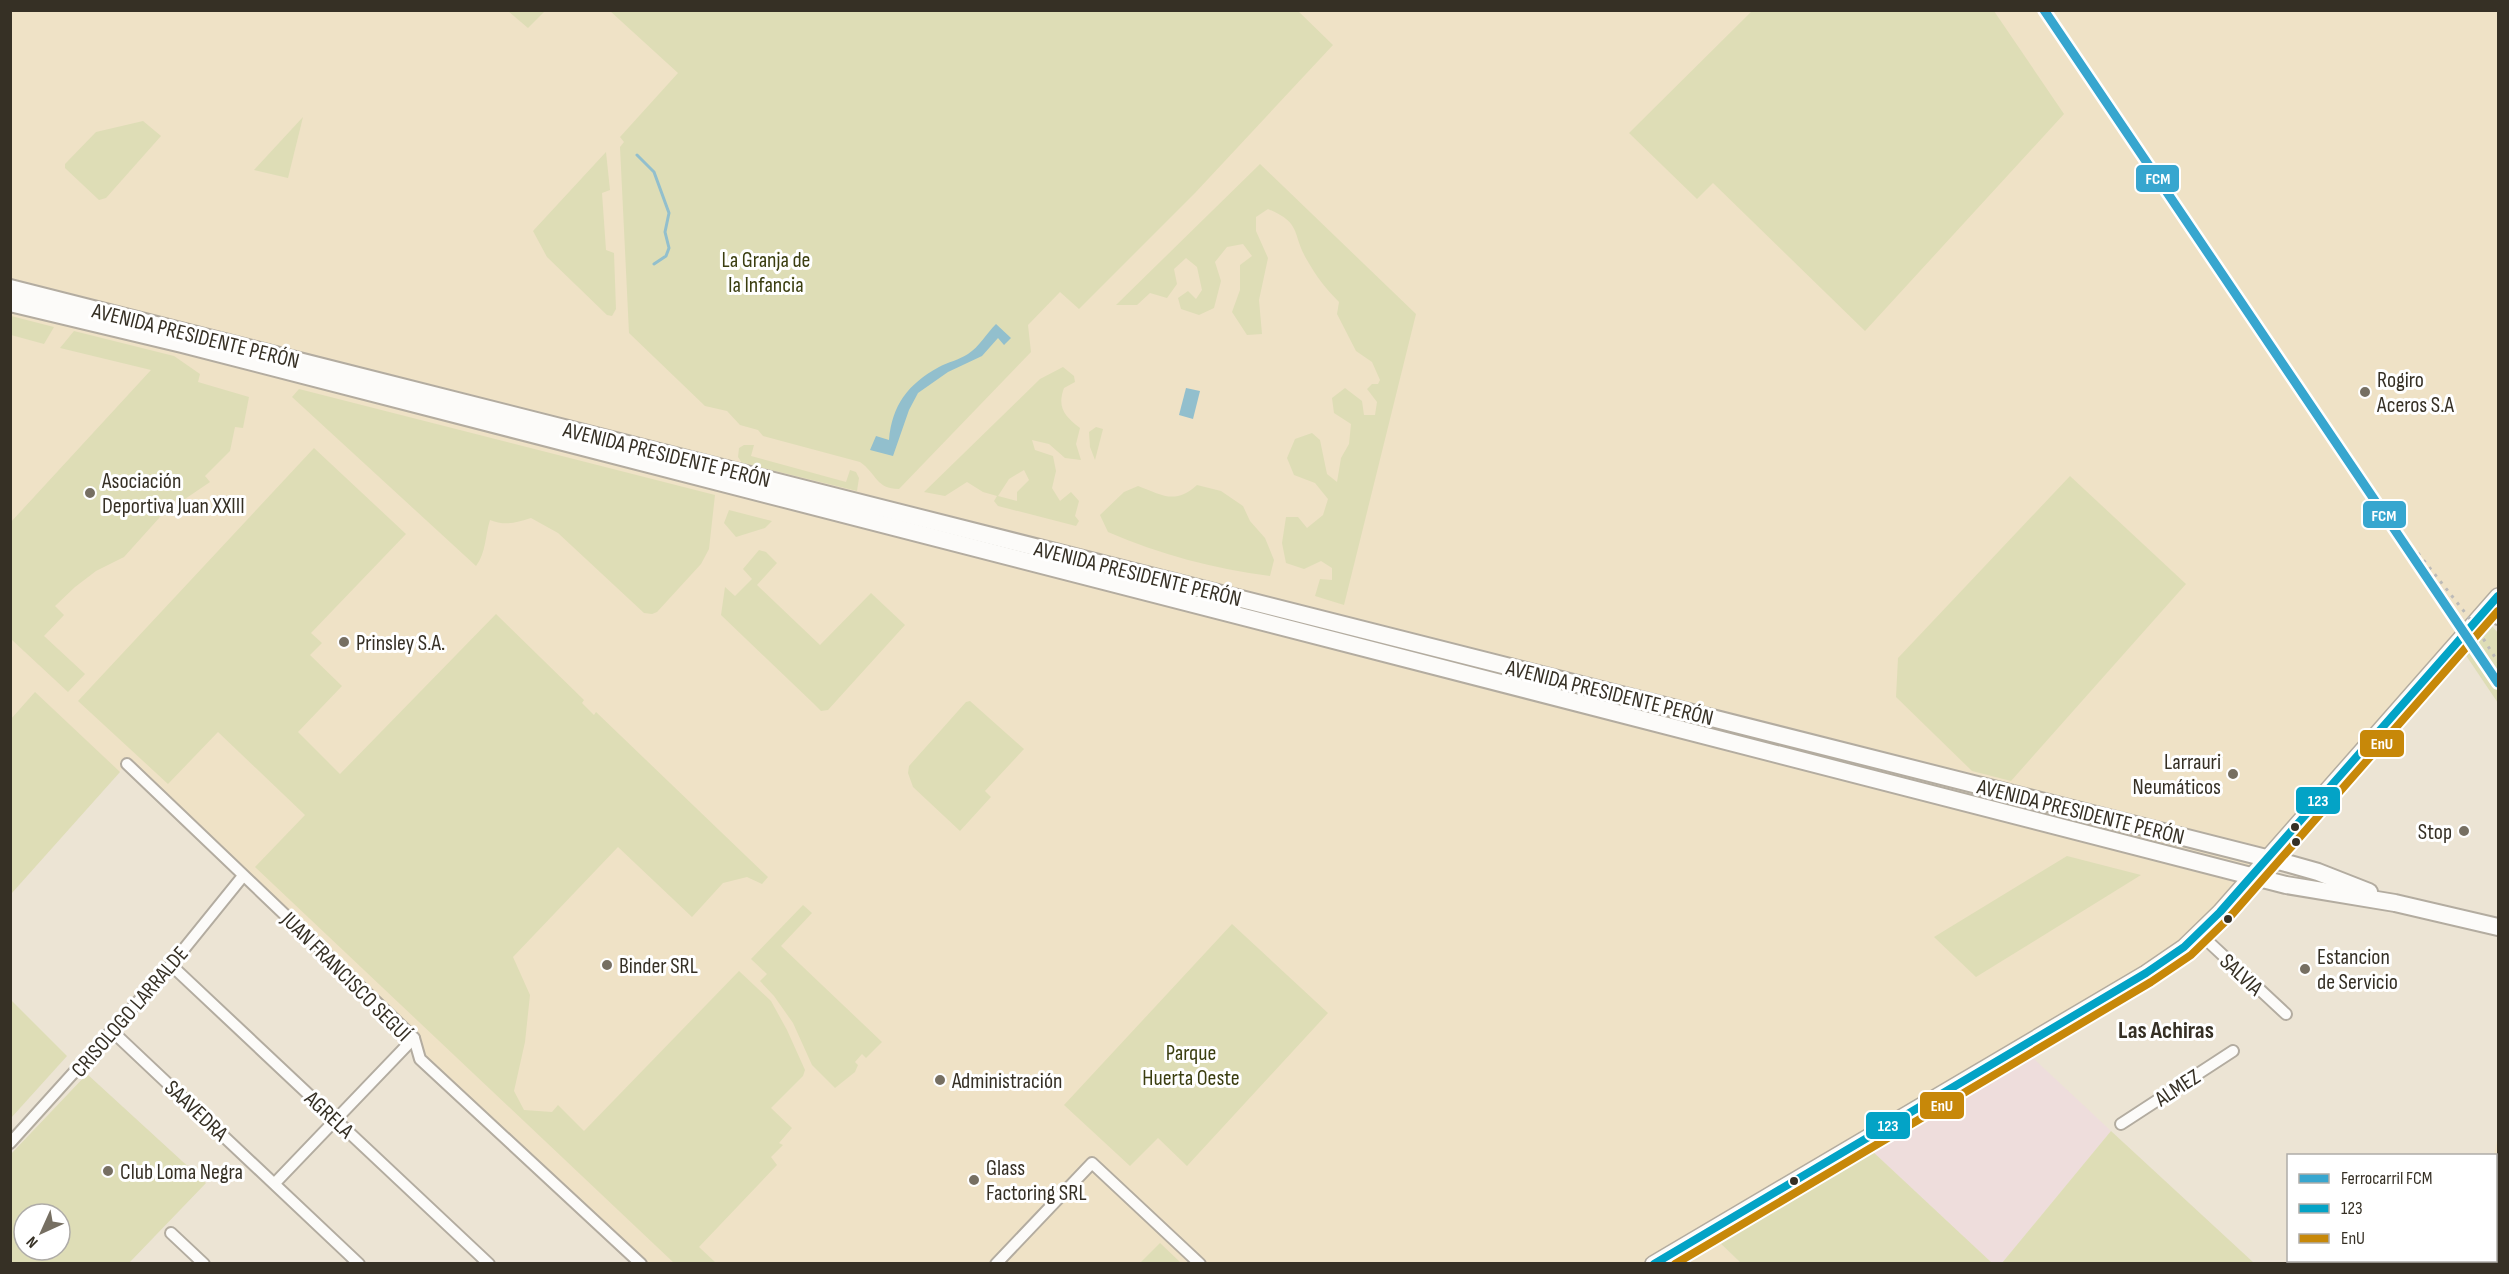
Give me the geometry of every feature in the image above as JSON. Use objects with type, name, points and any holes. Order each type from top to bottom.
[{"type":"main road","name":"AVENIDA PRESIDENTE PERÓN","points":[[10,288],[2266,858],[2318,872],[2394,903]]},
{"type":"main road","name":"AVENIDA PRESIDENTE PERÓN","points":[[10,303],[182,344],[2319,892],[2394,903]]},
{"type":"main road","points":[[1653,1263],[2146,973],[2184,947],[2493,614],[2499,596]]},
{"type":"main road","points":[[2394,903],[2499,927]]},
{"type":"street","name":"JUAN FRANCISCO SEGUÍ","points":[[127,764],[414,1038],[420,1059],[641,1263]]},
{"type":"street","name":"CRISOLOGO LARRALDE","points":[[10,1143],[171,965],[243,876]]},
{"type":"street","name":"SALVIA","points":[[2199,933],[2286,1014]]},
{"type":"street","name":"AGRELA","points":[[171,965],[489,1263]]},
{"type":"street","name":"SAAVEDRA","points":[[112,1031],[359,1263]]},
{"type":"street","points":[[274,1183],[414,1038]]},
{"type":"street","name":"ALMEZ","points":[[2121,1124],[2233,1051]]},
{"type":"street","points":[[996,1263],[1092,1163],[1200,1263]]},
{"type":"street","points":[[171,1233],[204,1263]]},
{"type":"shaded area","points":[[11,11],[2498,11],[2498,596],[2184,947],[1653,1263],[641,1263],[420,1059],[414,1038],[126,764],[11,894]]},
{"type":"shaded area","points":[[2030,1055],[2111,1131],[2002,1263],[1992,1263],[1871,1150],[2008,1066],[2017,1070],[2021,1067],[2022,1060]]},
{"type":"shaded area","points":[[2498,1136],[2498,1263],[2467,1263],[2497,1262],[2497,1154],[2494,1154]]},
{"type":"shaded area","points":[[1716,1239],[1741,1263],[1681,1264],[1685,1259]]},
{"type":"green space","name":"La Granja de la Infancia","points":[[1297,10],[1333,45],[1195,193],[1079,309],[1060,292],[1028,325],[1031,352],[899,489],[881,484],[860,462],[763,436],[758,430],[740,425],[727,411],[705,406],[629,333],[620,147],[624,142],[620,137],[678,73],[610,11]]},
{"type":"green space","points":[[1753,10],[1994,11],[2064,114],[1865,331],[1713,183],[1697,199],[1629,133]]},
{"type":"green space","points":[[508,11],[545,11],[528,28]]},
{"type":"green space","points":[[303,117],[288,178],[254,170]]},
{"type":"green space","points":[[143,121],[161,136],[106,198],[99,200],[65,168],[65,164],[96,132]]},
{"type":"green space","points":[[606,152],[610,190],[602,193],[606,250],[614,253],[616,309],[612,316],[607,315],[547,257],[533,231]]},
{"type":"green space","points":[[1260,164],[1416,314],[1344,605],[1315,596],[1320,579],[1332,580],[1332,568],[1321,561],[1304,569],[1286,563],[1282,543],[1286,517],[1298,517],[1307,528],[1323,515],[1328,499],[1315,483],[1294,475],[1287,458],[1295,439],[1312,433],[1320,440],[1327,474],[1337,482],[1341,458],[1349,444],[1351,424],[1334,413],[1332,398],[1345,388],[1362,401],[1364,415],[1375,415],[1377,402],[1367,389],[1372,384],[1378,384],[1380,380],[1372,362],[1356,351],[1337,314],[1339,302],[1310,266],[1292,225],[1279,214],[1268,209],[1256,217],[1256,231],[1268,258],[1259,300],[1262,334],[1247,335],[1232,312],[1240,290],[1240,265],[1252,256],[1243,244],[1227,247],[1215,262],[1221,281],[1214,308],[1199,315],[1181,309],[1178,298],[1188,291],[1196,299],[1202,290],[1197,267],[1186,258],[1174,269],[1177,284],[1167,298],[1150,293],[1137,305],[1116,305]]},
{"type":"green space","points":[[11,316],[54,327],[44,344],[11,335]]},
{"type":"green space","name":"Asociación Deportiva Juan XXIII","points":[[74,331],[174,356],[200,374],[198,382],[249,397],[243,428],[235,427],[230,451],[205,476],[210,482],[182,501],[178,497],[124,557],[96,571],[55,606],[64,615],[44,636],[85,674],[68,692],[11,639],[11,522],[151,370],[60,348]]},
{"type":"green space","points":[[1063,367],[1074,376],[1075,382],[1064,388],[1061,401],[1063,411],[1080,428],[1076,444],[1081,460],[1065,458],[1049,444],[1032,440],[1035,450],[1053,456],[1056,471],[1052,488],[1060,501],[1071,492],[1079,501],[1075,516],[1079,521],[1076,526],[998,506],[994,501],[997,496],[983,492],[967,482],[945,496],[924,492],[1040,379]],"holes":[[[1024,470],[1029,480],[1017,492],[1017,501],[998,496],[1009,479]]]},
{"type":"green space","points":[[299,389],[715,495],[709,549],[701,564],[657,612],[652,614],[644,613],[558,533],[531,518],[510,523],[490,520],[484,550],[476,566],[292,397]]},
{"type":"green space","points":[[1096,427],[1103,429],[1095,460],[1090,447],[1089,432]]},
{"type":"green space","points":[[744,445],[754,445],[751,456],[846,482],[850,470],[856,472],[859,478],[857,491],[742,463],[738,457],[739,448]]},
{"type":"green space","points":[[314,448],[406,534],[311,633],[322,643],[310,655],[342,686],[298,732],[340,774],[496,614],[584,700],[582,703],[594,715],[596,712],[768,877],[762,884],[747,877],[723,883],[692,917],[618,847],[513,957],[530,995],[525,1042],[514,1091],[524,1110],[552,1112],[558,1105],[584,1131],[739,971],[771,1001],[805,1070],[803,1076],[771,1108],[792,1128],[779,1143],[783,1145],[771,1157],[777,1165],[699,1247],[716,1263],[674,1263],[255,867],[305,815],[218,732],[168,784],[78,701]]},
{"type":"green space","points":[[2070,476],[2186,584],[2011,781],[1972,771],[1896,697],[1898,658]]},
{"type":"green space","points":[[1197,485],[1221,491],[1243,506],[1250,521],[1265,538],[1274,560],[1270,576],[1208,565],[1147,547],[1108,532],[1100,515],[1124,492],[1138,486],[1161,495],[1175,496],[1182,495]]},
{"type":"green space","points":[[729,510],[772,521],[765,528],[736,537],[724,523]]},
{"type":"green space","points":[[759,550],[766,552],[777,563],[757,585],[820,645],[871,593],[905,625],[828,710],[821,711],[721,615],[725,587],[735,596],[752,579],[743,569]]},
{"type":"green space","points":[[2492,626],[2498,633],[2498,703],[2465,654]]},
{"type":"green space","points":[[35,692],[120,772],[11,894],[11,719]]},
{"type":"green space","points":[[970,701],[1024,749],[985,791],[991,797],[960,831],[913,787],[908,773],[909,766],[966,702]]},
{"type":"green space","points":[[2067,856],[2141,875],[1976,977],[1934,937]]},
{"type":"green space","points":[[803,905],[812,913],[781,946],[882,1042],[866,1058],[862,1054],[855,1062],[858,1065],[855,1072],[835,1088],[812,1065],[793,1023],[760,981],[767,974],[751,959]]},
{"type":"green space","name":"Parque Huerta Oeste","points":[[1232,924],[1328,1013],[1187,1166],[1158,1138],[1130,1166],[1064,1105]]},
{"type":"green space","points":[[11,1000],[67,1056],[10,1118]]},
{"type":"green space","name":"Club Loma Negra","points":[[87,1074],[206,1183],[129,1263],[11,1263],[11,1154]]},
{"type":"green space","points":[[2111,1131],[2254,1263],[2002,1263]]},
{"type":"green space","points":[[1871,1150],[1992,1263],[1741,1263],[1716,1239]]},
{"type":"green space","points":[[1160,1243],[1181,1263],[1140,1263]]},
{"type":"water","points":[[996,324],[1011,338],[1004,345],[998,338],[982,356],[948,372],[918,393],[909,410],[893,456],[870,450],[876,436],[889,440],[898,406],[910,388],[942,365],[972,351]]},
{"type":"water","points":[[1186,388],[1200,391],[1193,419],[1179,415]]},
{"type":"waterway","points":[[637,155],[654,172],[669,213],[665,232],[669,248],[666,256],[654,264]]},
{"type":"railway","points":[[2418,553],[2474,624],[2498,662]]},
{"type":"rail line","name":"FCM","points":[[2044,10],[2498,683]]},
{"type":"transit line","name":"123","points":[[1654,1264],[2146,973],[2184,947],[2220,912],[2498,596]]},
{"type":"transit line","name":"EnU","points":[[1675,1264],[2151,982],[2191,955],[2228,919],[2498,611]]},
{"type":"place","name":"Rogiro Aceros S.A","points":[[2365,392]]},
{"type":"place","name":"Asociación Deportiva Juan XXIII","points":[[90,493]]},
{"type":"place","name":"Prinsley S.A.","points":[[344,642]]},
{"type":"place","name":"Larrauri Neumáticos","points":[[2233,774]]},
{"type":"place","name":"Stop","points":[[2464,831]]},
{"type":"place","name":"Binder SRL","points":[[607,965]]},
{"type":"place","name":"Estancion de Servicio","points":[[2305,969]]},
{"type":"place","name":"Administración","points":[[940,1080]]},
{"type":"place","name":"Club Loma Negra","points":[[108,1171]]},
{"type":"place","name":"Glass Factoring SRL","points":[[974,1180]]},
{"type":"district","name":"Las Achiras","points":[[2166,1030]]}]
